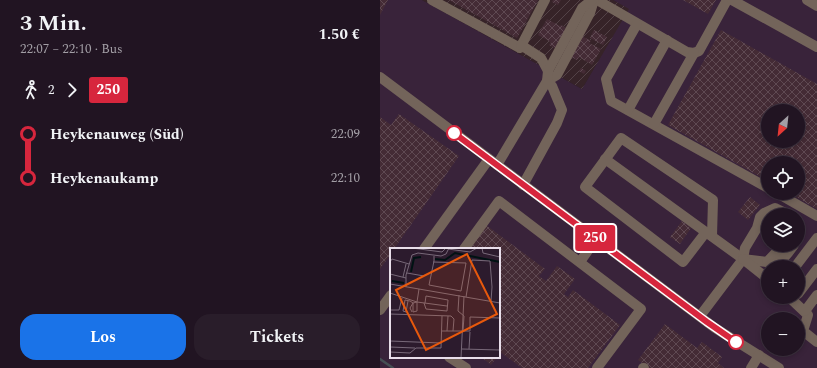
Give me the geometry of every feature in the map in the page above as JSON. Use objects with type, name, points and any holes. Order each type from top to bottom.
[{"type":"street","points":[[432,0],[520,48],[545,0]]},
{"type":"street","points":[[548,76],[557,75],[590,13],[593,0]]},
{"type":"street","points":[[597,0],[687,52],[694,53],[699,51],[727,0]]},
{"type":"street","points":[[732,0],[817,47]]},
{"type":"street","points":[[807,0],[817,6]]},
{"type":"street","points":[[638,24],[606,79],[611,101],[761,184]]},
{"type":"street","points":[[628,110],[667,40]]},
{"type":"street","points":[[521,45],[541,58],[562,110],[561,115],[523,185]]},
{"type":"street","points":[[654,124],[694,53]]},
{"type":"street","points":[[425,248],[493,162],[548,76]]},
{"type":"street","points":[[380,78],[729,338],[779,368]]},
{"type":"street","points":[[621,138],[714,200],[709,234],[683,262],[585,187],[621,138]]},
{"type":"street","points":[[605,159],[761,273]]},
{"type":"street","points":[[789,200],[817,216]]},
{"type":"street","points":[[465,248],[499,201],[641,309],[597,368]]},
{"type":"street","points":[[700,316],[743,259],[745,248],[757,228],[761,216]]},
{"type":"street","points":[[800,260],[817,238]]},
{"type":"street","points":[[580,262],[596,239]]},
{"type":"street","points":[[743,259],[761,263]]},
{"type":"street","points":[[805,285],[817,269]]},
{"type":"street","points":[[817,295],[803,331],[817,342]]},
{"type":"street","points":[[380,310],[390,296]]},
{"type":"street","points":[[798,304],[810,313]]},
{"type":"street","points":[[751,368],[759,355]]},
{"type":"street","points":[[451,358],[466,368]]},
{"type":"shaded area","points":[[380,0],[422,0],[582,89],[628,9],[613,0],[817,0],[817,368],[380,368]]},
{"type":"shaded area","points":[[422,0],[613,0],[629,9],[582,89]]},
{"type":"building","points":[[380,0],[388,0],[380,15]]},
{"type":"building","points":[[449,0],[538,0],[517,38]]},
{"type":"building","points":[[553,0],[561,0],[558,5],[552,2]]},
{"type":"building","points":[[683,0],[716,0],[708,14]]},
{"type":"building","points":[[547,19],[591,41],[589,43],[601,49],[592,65],[579,57],[577,60],[549,45],[551,42],[538,35]]},
{"type":"building","points":[[594,30],[607,37],[603,45],[590,38]]},
{"type":"building","points":[[721,30],[817,84],[817,209],[801,200],[805,200],[805,156],[761,156],[761,177],[668,125]]},
{"type":"building","points":[[581,68],[586,71],[584,74],[579,71]]},
{"type":"building","points":[[399,114],[459,156],[395,248],[390,248],[390,255],[380,269],[380,117],[391,125]]},
{"type":"building","points":[[750,197],[760,205],[748,220],[738,212]]},
{"type":"building","points":[[682,221],[691,228],[680,244],[670,237]]},
{"type":"building","points":[[486,225],[545,269],[539,276],[546,281],[557,266],[575,279],[564,294],[568,297],[573,290],[620,325],[588,368],[522,368],[500,352],[500,248],[469,248]]},
{"type":"building","points":[[665,324],[697,348],[702,342],[722,357],[718,363],[724,368],[649,368],[638,360]]},
{"type":"building","points":[[482,358],[496,358],[491,365]]},
{"type":"waterway","points":[[380,359],[393,368]]},
{"type":"bus line","name":"250","points":[[454,133],[736,342]]}]
